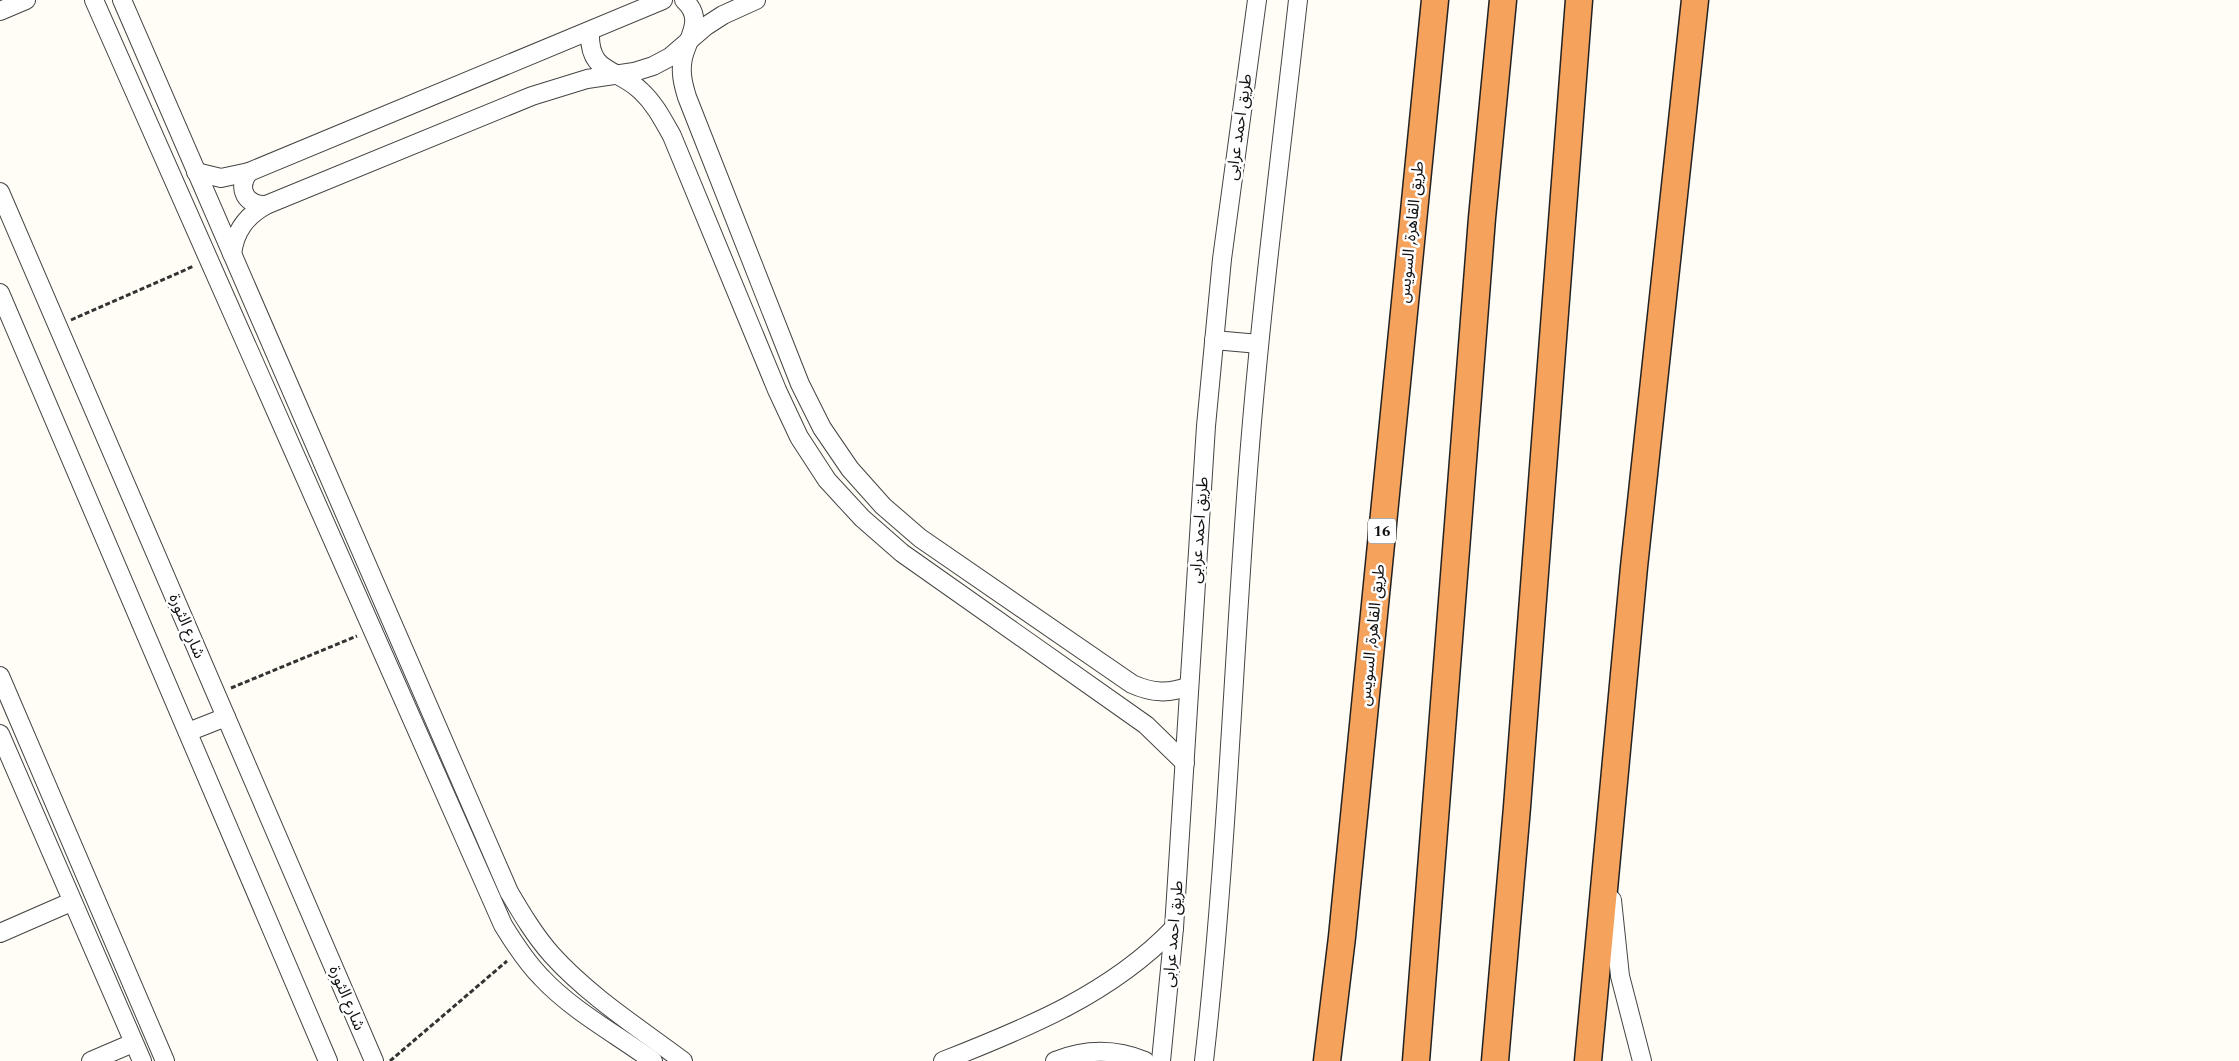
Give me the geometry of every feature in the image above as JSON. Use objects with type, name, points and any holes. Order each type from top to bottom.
[{"type":"highway","name":"طريق القاهرة, السويس","points":[[1327,1061],[1342,936],[1435,0]]},
{"type":"highway","points":[[1416,1061],[1482,218],[1503,0]]},
{"type":"highway","points":[[1495,1061],[1517,807],[1569,102],[1579,0]]},
{"type":"highway","points":[[1588,1061],[1634,567],[1695,0]]},
{"type":"highway","points":[[1342,936],[1344,1061]]},
{"type":"street","points":[[1,11],[26,0]]},
{"type":"street","points":[[653,1061],[568,1002],[542,978],[519,951],[489,898],[97,4],[121,0],[509,892],[530,926],[551,954],[577,980],[683,1061]]},
{"type":"street","points":[[196,172],[221,178],[249,172],[663,0]]},
{"type":"street","points":[[684,0],[695,17],[695,25],[683,58],[681,78],[697,126],[800,384],[822,428],[850,469],[883,506],[920,538],[1132,684],[1146,690],[1162,693],[1177,691],[1190,686]]},
{"type":"street","points":[[232,254],[239,229],[256,211],[266,205],[559,86],[615,74],[634,72],[653,66],[670,57],[723,15],[756,0]]},
{"type":"street","points":[[1204,1061],[1220,894],[1242,552],[1259,344],[1298,0]]},
{"type":"street","name":"طريق احمد عرابى","points":[[1161,1061],[1174,928],[1199,513],[1214,340],[1254,4]]},
{"type":"street","points":[[590,31],[590,43],[595,59],[607,71],[640,89],[657,109],[672,136],[777,390],[799,437],[827,480],[862,518],[902,553],[1123,710],[1166,743],[1185,763]]},
{"type":"street","points":[[672,136],[683,125],[697,126]]},
{"type":"street","points":[[249,172],[243,183],[245,195],[254,204],[266,205]]},
{"type":"street","name":"شارع الثورة","points":[[0,192],[374,1061]]},
{"type":"street","points":[[0,293],[328,1061]]},
{"type":"street","points":[[1214,340],[1259,344]]},
{"type":"street","points":[[0,676],[165,1061]]},
{"type":"street","points":[[1123,710],[1132,684]]},
{"type":"street","points":[[188,732],[226,717]]},
{"type":"street","points":[[0,734],[7,771],[72,902],[142,1061]]},
{"type":"street","points":[[7,771],[35,759]]},
{"type":"street","points":[[1609,851],[1620,976],[1642,1061]]},
{"type":"street","points":[[0,933],[72,902]]},
{"type":"street","points":[[944,1061],[971,1056],[1107,985],[1143,959],[1174,928]]},
{"type":"street","points":[[91,1061],[133,1043]]},
{"type":"street","points":[[1055,1061],[1084,1052],[1103,1051],[1121,1053],[1145,1061]]},
{"type":"path","points":[[58,326],[208,260]]},
{"type":"path","points":[[217,694],[371,630]]},
{"type":"path","points":[[389,1061],[519,951]]}]
